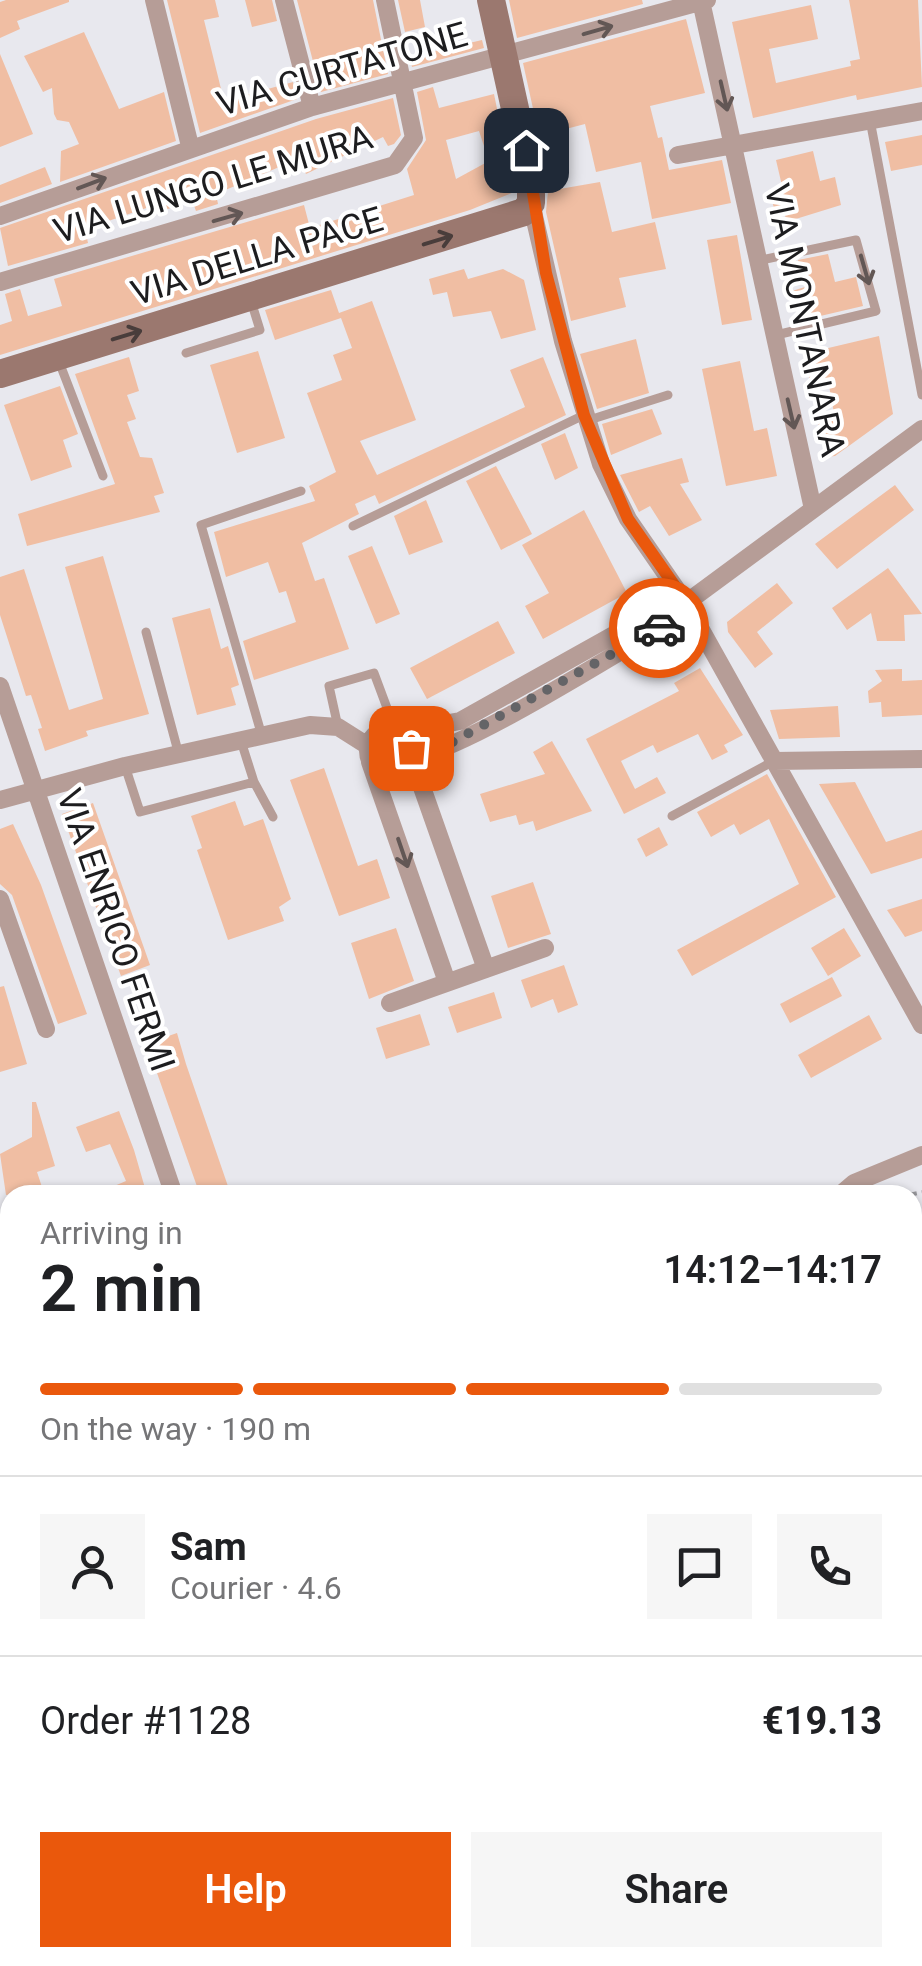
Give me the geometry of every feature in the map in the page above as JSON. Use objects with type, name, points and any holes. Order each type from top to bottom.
[{"type":"main road","points":[[491,0],[531,182],[531,203]]},
{"type":"main road","name":"VIA DELLA PACE","points":[[0,374],[507,218],[524,212],[531,203]]},
{"type":"street","points":[[154,0],[190,146]]},
{"type":"street","points":[[284,0],[312,107]]},
{"type":"street","name":"VIA LUNGO LE MURA","points":[[1,279],[395,164],[414,138],[384,0]]},
{"type":"street","name":"VIA CURTATONE","points":[[0,216],[190,146],[312,107],[704,1]]},
{"type":"street","name":"VIA MONTANARA","points":[[704,1],[772,336],[813,510]]},
{"type":"street","name":"VIA MONTANARA","points":[[678,156],[922,111]]},
{"type":"street","points":[[531,203],[585,418],[628,519],[686,602],[922,1024]]},
{"type":"street","points":[[0,800],[125,766],[310,725],[338,727],[370,754],[380,770],[392,772],[522,706],[678,617],[686,602],[922,429]]},
{"type":"street","points":[[448,982],[370,754],[375,734],[460,721],[669,604],[686,602]]},
{"type":"street","name":"VIA ENRICO FERMI","points":[[0,686],[171,1185]]},
{"type":"street","points":[[394,731],[410,743],[410,760],[486,969]]},
{"type":"street","points":[[774,761],[922,759]]},
{"type":"street","points":[[0,899],[46,1029]]},
{"type":"street","points":[[390,1003],[545,948]]},
{"type":"street","points":[[852,1185],[922,1156]]},
{"type":"lane","points":[[870,120],[922,394]]},
{"type":"lane","points":[[758,261],[856,240],[876,311],[772,336]]},
{"type":"lane","points":[[186,353],[260,330],[250,298]]},
{"type":"lane","points":[[56,356],[104,476]]},
{"type":"lane","points":[[354,526],[585,418],[668,396]]},
{"type":"lane","points":[[262,736],[201,525],[301,492]]},
{"type":"lane","points":[[146,632],[180,754]]},
{"type":"lane","points":[[338,727],[329,686],[374,672],[394,731]]},
{"type":"lane","points":[[242,741],[254,782],[273,817]]},
{"type":"lane","points":[[672,816],[774,761]]},
{"type":"lane","points":[[125,766],[140,812],[254,782]]},
{"type":"building","points":[[167,0],[215,0],[219,17],[204,20],[224,101],[293,82],[297,99],[200,133]]},
{"type":"building","points":[[245,0],[272,0],[277,21],[252,27]]},
{"type":"building","points":[[297,0],[373,0],[388,74],[321,92]]},
{"type":"building","points":[[398,0],[420,0],[425,27],[405,32]]},
{"type":"building","points":[[509,0],[642,0],[643,4],[517,38]]},
{"type":"building","points":[[849,0],[918,0],[922,87],[857,100],[856,95],[753,118],[732,22],[811,5],[818,39],[769,49],[776,83],[851,66],[850,61],[860,59]]},
{"type":"building","points":[[0,2],[69,2],[17,21],[20,29],[0,38]]},
{"type":"building","points":[[686,19],[705,93],[650,106],[669,170],[722,160],[731,203],[652,219],[641,162],[596,172],[585,124],[539,136],[523,63]]},
{"type":"building","points":[[84,32],[119,109],[164,92],[176,141],[60,182],[61,151],[79,144],[69,122],[57,120],[54,114],[52,88],[43,92],[24,56]]},
{"type":"building","points":[[482,40],[484,48],[412,67],[410,57]]},
{"type":"building","points":[[0,54],[33,134],[0,147]]},
{"type":"building","points":[[433,87],[439,108],[494,94],[514,192],[470,210],[0,355],[0,325],[12,321],[5,294],[20,289],[28,316],[62,306],[54,279],[304,205],[310,228],[414,195],[407,169],[426,140],[417,92]],"holes":[[[479,131],[489,161],[456,179],[446,140]]]},
{"type":"building","points":[[393,98],[401,135],[394,144],[388,146],[383,137],[306,174],[298,159],[216,194],[218,204],[196,211],[192,200],[160,212],[158,204],[85,229],[88,243],[8,266],[0,228],[316,119]]},
{"type":"building","points":[[922,135],[922,165],[891,171],[885,142]]},
{"type":"building","points":[[813,151],[820,181],[835,177],[841,205],[786,222],[785,214],[776,216],[770,193],[783,190],[776,160]]},
{"type":"building","points":[[45,167],[52,184],[0,203],[0,185]]},
{"type":"building","points":[[600,182],[612,232],[655,222],[666,269],[619,278],[626,307],[571,321],[546,212],[548,191]]},
{"type":"building","points":[[737,235],[752,320],[722,325],[707,240]]},
{"type":"building","points":[[828,254],[835,282],[856,277],[863,306],[799,321],[792,291],[805,287],[798,260]]},
{"type":"building","points":[[464,269],[468,279],[503,269],[524,280],[536,330],[501,339],[491,311],[453,317],[447,292],[433,295],[429,279]]},
{"type":"building","points":[[331,290],[339,313],[372,301],[416,420],[360,441],[377,475],[525,407],[510,370],[543,357],[566,415],[379,504],[375,495],[355,504],[359,514],[302,543],[315,581],[324,578],[349,649],[254,680],[243,641],[296,622],[286,591],[279,593],[268,562],[226,577],[214,532],[315,501],[309,486],[336,472],[307,393],[342,380],[333,355],[352,348],[341,318],[275,340],[265,310]]},
{"type":"building","points":[[879,336],[893,414],[835,456],[826,457],[818,422],[835,419],[828,380],[811,384],[803,354]]},
{"type":"building","points":[[636,339],[649,393],[597,409],[580,354]]},
{"type":"building","points":[[258,351],[285,438],[237,453],[210,365]]},
{"type":"building","points":[[129,357],[139,391],[127,395],[136,419],[127,422],[140,457],[152,458],[164,493],[154,496],[160,512],[27,546],[18,514],[115,484],[75,374]]},
{"type":"building","points":[[740,361],[754,431],[767,428],[777,476],[726,486],[702,369]]},
{"type":"building","points":[[60,386],[78,434],[63,440],[72,467],[31,481],[4,405]]},
{"type":"building","points":[[652,409],[662,434],[611,455],[602,424]]},
{"type":"building","points":[[565,433],[578,468],[555,480],[541,444]]},
{"type":"building","points":[[682,458],[689,482],[680,484],[702,520],[669,536],[650,506],[639,512],[620,475]]},
{"type":"building","points":[[496,466],[532,534],[501,550],[466,481]]},
{"type":"building","points":[[895,485],[914,510],[837,569],[815,544]]},
{"type":"building","points":[[426,500],[443,542],[409,555],[394,516]]},
{"type":"building","points":[[584,510],[627,593],[543,639],[525,606],[549,593],[522,545]]},
{"type":"building","points":[[372,546],[400,614],[376,624],[348,556]]},
{"type":"building","points":[[103,556],[149,714],[86,731],[88,736],[45,751],[38,729],[42,728],[31,695],[26,696],[0,615],[0,577],[24,569],[69,710],[103,699],[65,567]]},
{"type":"building","points":[[888,568],[922,614],[904,615],[905,641],[877,641],[871,613],[847,630],[832,608]]},
{"type":"building","points":[[777,583],[793,603],[757,632],[773,654],[755,668],[728,632],[727,622]]},
{"type":"building","points":[[210,608],[221,649],[228,646],[239,685],[231,688],[236,705],[197,715],[172,618]]},
{"type":"building","points":[[498,621],[515,653],[427,699],[410,668]]},
{"type":"building","points":[[700,668],[743,735],[724,745],[728,752],[712,760],[698,734],[657,753],[653,745],[621,761],[635,789],[657,777],[666,793],[624,814],[586,739],[679,691],[674,683]]},
{"type":"building","points":[[902,669],[902,681],[922,680],[922,715],[882,717],[881,702],[869,703],[868,691],[882,681],[875,670]]},
{"type":"building","points":[[838,706],[840,737],[779,739],[770,710]]},
{"type":"building","points":[[552,741],[592,811],[536,831],[533,821],[519,825],[516,815],[490,822],[480,794],[545,774],[533,752]]},
{"type":"building","points":[[324,768],[358,866],[377,859],[390,898],[339,916],[290,780]]},
{"type":"building","points":[[767,774],[836,897],[692,976],[677,950],[799,884],[769,819],[740,835],[734,824],[711,837],[697,812]]},
{"type":"building","points":[[855,782],[886,842],[922,830],[922,858],[871,874],[819,784]]},
{"type":"building","points":[[235,801],[244,826],[263,819],[291,899],[279,907],[284,921],[228,940],[197,850],[202,848],[191,816]]},
{"type":"building","points":[[93,803],[150,965],[121,976],[62,814]]},
{"type":"building","points":[[13,824],[41,885],[87,1014],[58,1024],[12,895],[0,884],[0,829]]},
{"type":"building","points":[[659,827],[668,845],[646,857],[637,839]]},
{"type":"building","points":[[533,882],[551,934],[508,948],[491,896]]},
{"type":"building","points":[[922,899],[922,931],[905,937],[887,910]]},
{"type":"building","points":[[396,928],[414,981],[369,999],[351,943]]},
{"type":"building","points":[[844,928],[861,956],[828,976],[811,948]]},
{"type":"building","points":[[564,965],[578,1005],[558,1013],[553,999],[531,1008],[521,980]]},
{"type":"building","points":[[832,977],[842,996],[790,1023],[780,1004]]},
{"type":"building","points":[[4,986],[27,1064],[0,1072],[0,987]]},
{"type":"building","points":[[494,992],[502,1018],[457,1033],[448,1007]]},
{"type":"building","points":[[420,1014],[430,1045],[386,1059],[376,1028]]},
{"type":"building","points":[[869,1015],[882,1039],[811,1078],[798,1055]]},
{"type":"building","points":[[177,1033],[228,1185],[196,1185],[148,1043]]},
{"type":"building","points":[[32,1102],[36,1102],[55,1166],[37,1172],[41,1185],[5,1185],[0,1154],[32,1137]]},
{"type":"building","points":[[119,1111],[144,1185],[117,1185],[126,1181],[110,1144],[86,1152],[76,1127]]},
{"type":"way so far","points":[[411,748],[411,757],[431,754],[659,628]]},
{"type":"route","points":[[526,150],[531,203],[546,273],[584,415],[628,519],[686,602],[678,617],[659,628]]}]
